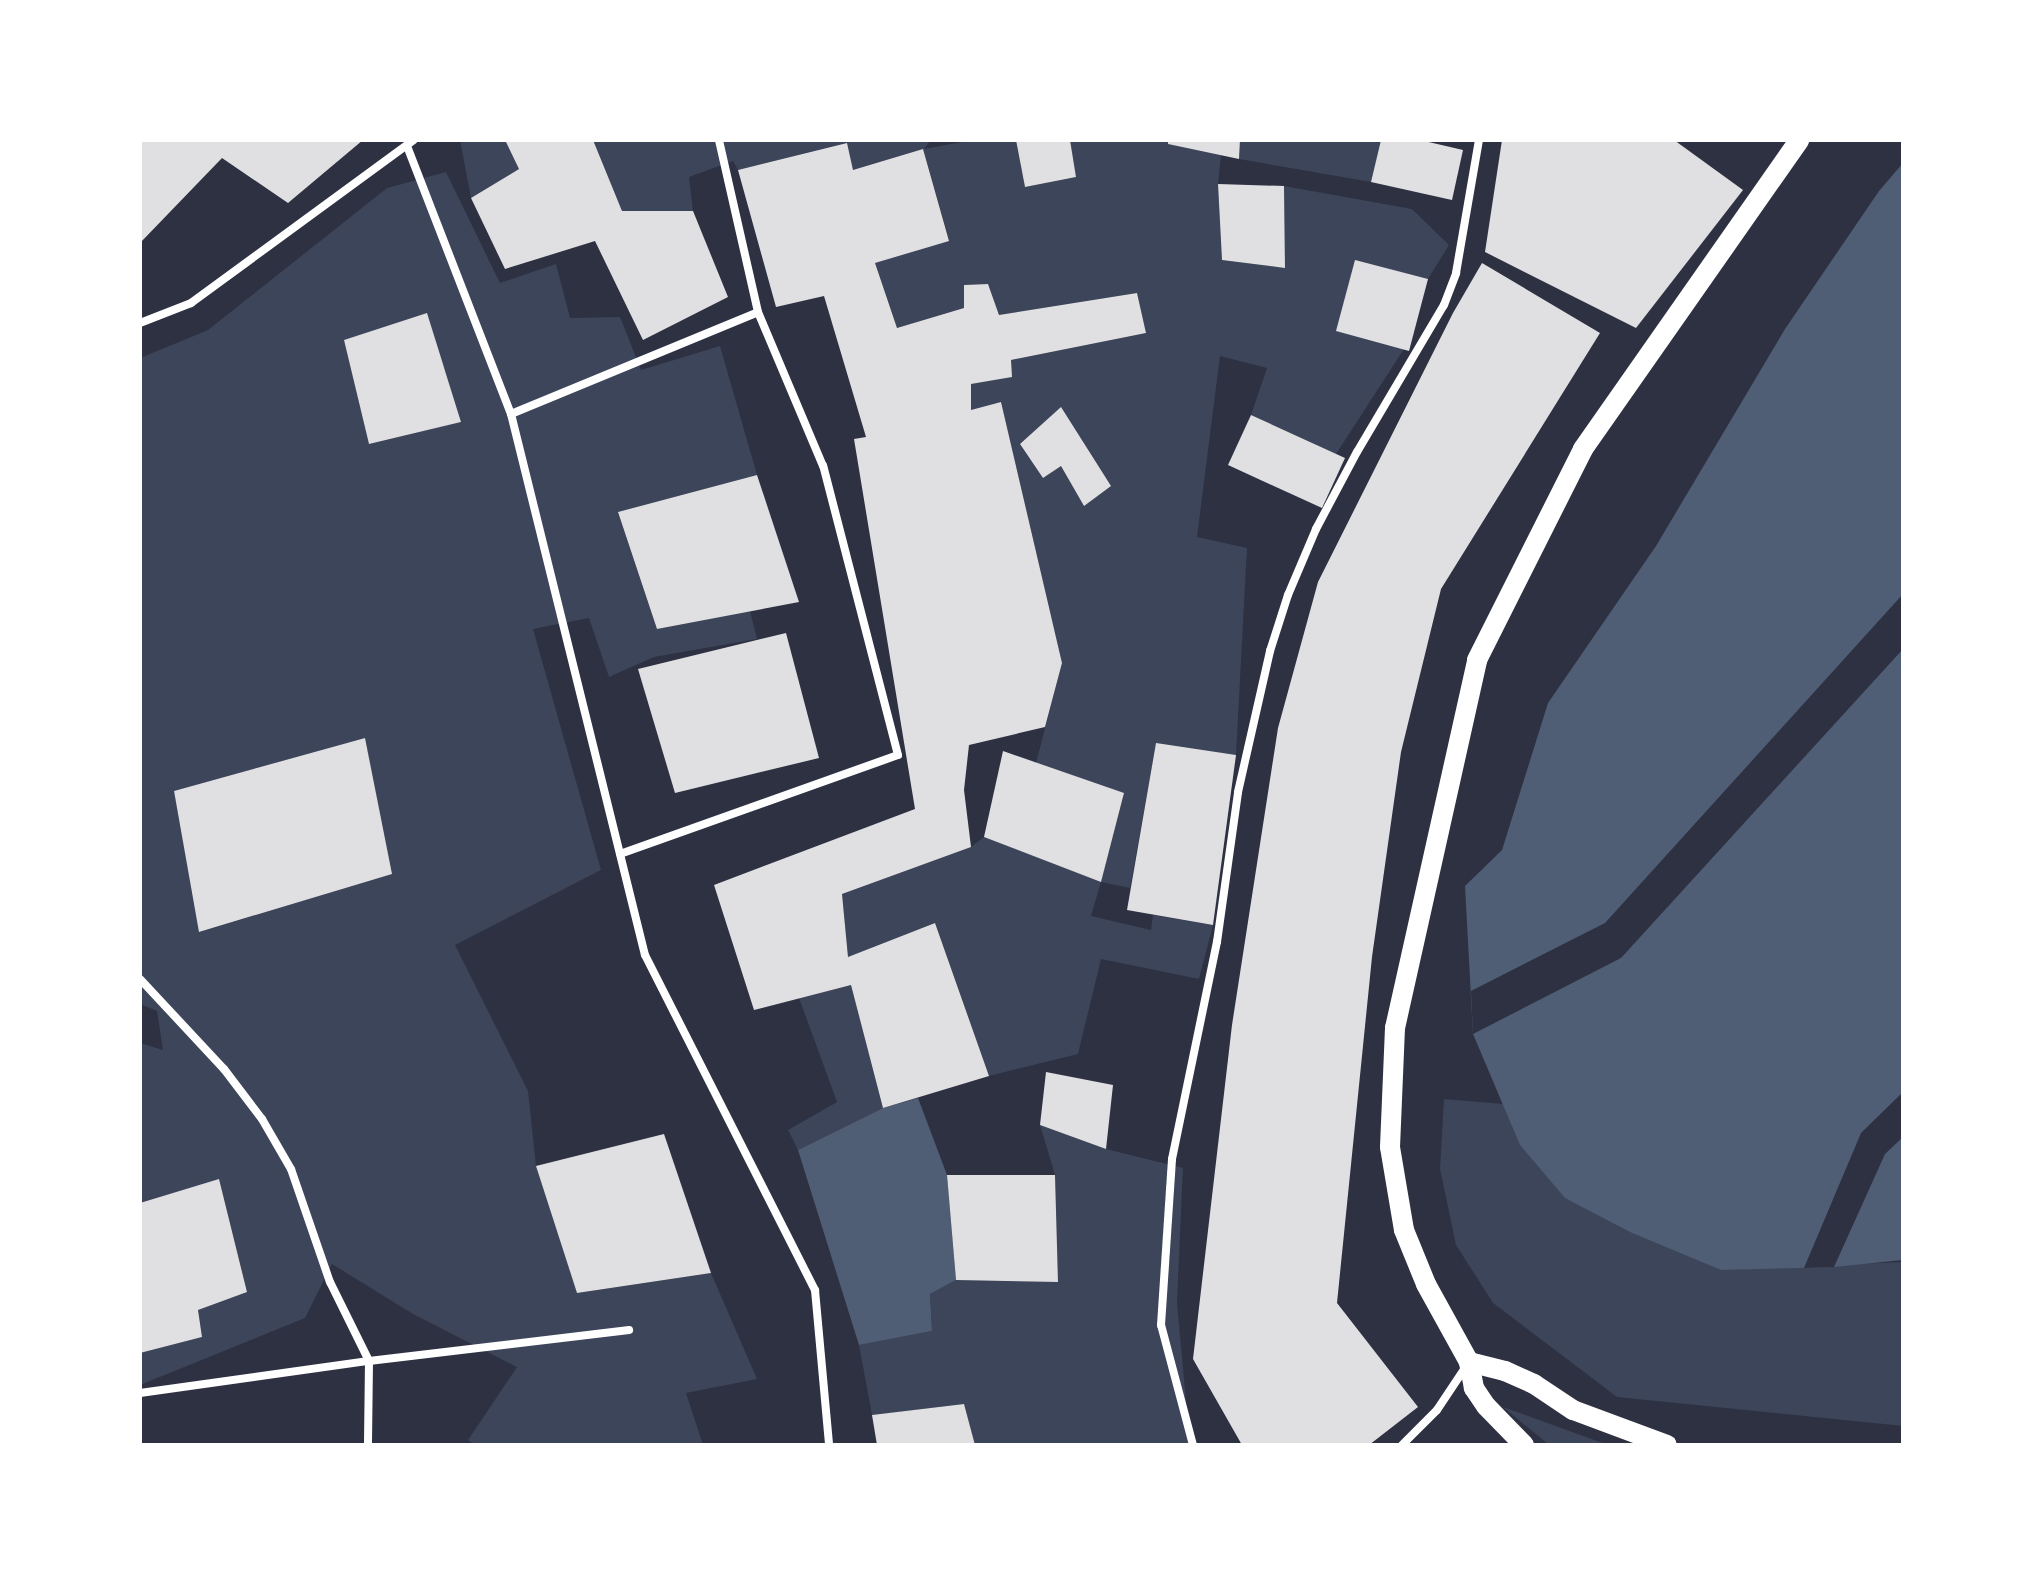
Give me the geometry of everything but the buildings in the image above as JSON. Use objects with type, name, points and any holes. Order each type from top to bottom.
[{"type":"main road","points":[[1524,1445],[1486,1406],[1474,1388],[1469,1362],[1426,1284],[1404,1230],[1390,1147],[1395,1028],[1477,660],[1583,449],[1799,140]]},
{"type":"main road","points":[[1469,1362],[1505,1371],[1534,1384],[1573,1410],[1667,1445]]},
{"type":"street","points":[[620,854],[898,755],[823,466],[758,312],[719,140]]},
{"type":"street","points":[[1193,1445],[1161,1325],[1172,1159],[1217,942],[1238,792],[1270,651],[1288,595],[1316,529],[1444,305],[1456,273],[1479,140]]},
{"type":"street","points":[[140,323],[191,303],[410,143],[511,414],[645,955],[815,1290],[829,1445]]},
{"type":"street","points":[[511,414],[758,312]]},
{"type":"street","points":[[140,979],[224,1069],[262,1119],[291,1169],[330,1282],[369,1361],[368,1445]]},
{"type":"street","points":[[140,1393],[369,1361],[629,1330]]},
{"type":"street","points":[[1402,1445],[1437,1410],[1469,1362]]},
{"type":"shaded area","points":[[460,140],[505,140],[519,169],[471,198]]},
{"type":"shaded area","points":[[593,140],[931,140],[924,149],[973,140],[1016,140],[1025,187],[1076,177],[1070,140],[1168,140],[1169,144],[1221,155],[1218,184],[1222,260],[1285,268],[1284,186],[1412,209],[1449,245],[1428,279],[1355,261],[1337,331],[1404,349],[1336,454],[1251,415],[1267,368],[1220,356],[1197,537],[1247,548],[1236,755],[1156,744],[1130,888],[1101,882],[1091,916],[1151,930],[1153,915],[1213,925],[1199,979],[1101,959],[1078,1054],[989,1076],[935,923],[848,957],[842,894],[971,847],[984,837],[1101,881],[1124,794],[1036,763],[1062,663],[1001,402],[971,410],[971,384],[1011,377],[1011,360],[1146,333],[1137,293],[999,315],[988,284],[964,285],[964,308],[897,328],[875,263],[949,240],[923,149],[853,170],[846,143],[738,170],[733,161],[689,177],[693,211],[622,211]],"holes":[[[1061,408],[1084,506],[1061,466],[1043,478],[1020,444]]]},
{"type":"shaded area","points":[[1240,140],[1381,140],[1371,182],[1239,159]]},
{"type":"shaded area","points":[[1903,163],[1903,1260],[1834,1267],[1721,1270],[1630,1232],[1565,1198],[1520,1145],[1473,1034],[1465,886],[1502,850],[1548,703],[1656,546],[1785,329],[1879,191]]},
{"type":"shaded area","points":[[446,172],[500,283],[556,264],[570,318],[620,317],[641,370],[720,346],[757,475],[618,512],[657,629],[750,611],[757,639],[654,657],[609,677],[589,618],[533,629],[601,870],[455,945],[528,1091],[536,1166],[577,1293],[711,1273],[757,1379],[686,1393],[703,1445],[474,1445],[468,1440],[517,1367],[413,1314],[332,1264],[305,1318],[140,1385],[140,1353],[202,1337],[198,1310],[247,1291],[219,1180],[140,1203],[140,1043],[163,1050],[157,1011],[140,1004],[140,358],[208,330],[387,188]],"holes":[[[427,314],[461,422],[369,444],[344,340]],[[365,738],[391,874],[200,932],[174,791]]]},
{"type":"shaded area","points":[[851,985],[883,1108],[798,1150],[788,1130],[837,1102],[799,998]]},
{"type":"shaded area","points":[[918,1098],[947,1175],[956,1280],[930,1294],[932,1331],[859,1345],[798,1150],[883,1108]]},
{"type":"shaded area","points":[[1444,1099],[1503,1104],[1565,1198],[1721,1270],[1903,1262],[1903,1426],[1617,1397],[1493,1303],[1456,1245],[1440,1169]]},
{"type":"shaded area","points":[[1040,1125],[1106,1149],[1183,1168],[1177,1303],[1190,1445],[975,1445],[964,1404],[872,1415],[859,1345],[932,1331],[930,1294],[956,1280],[1058,1282],[1055,1175]]},
{"type":"shaded area","points":[[1503,1407],[1608,1445],[1549,1445]]},
{"type":"pier","points":[[1903,594],[1903,649],[1621,958],[1473,1034],[1471,991],[1605,923]]},
{"type":"pier","points":[[1903,1092],[1903,1137],[1885,1154],[1834,1267],[1804,1268],[1861,1133]]}]
